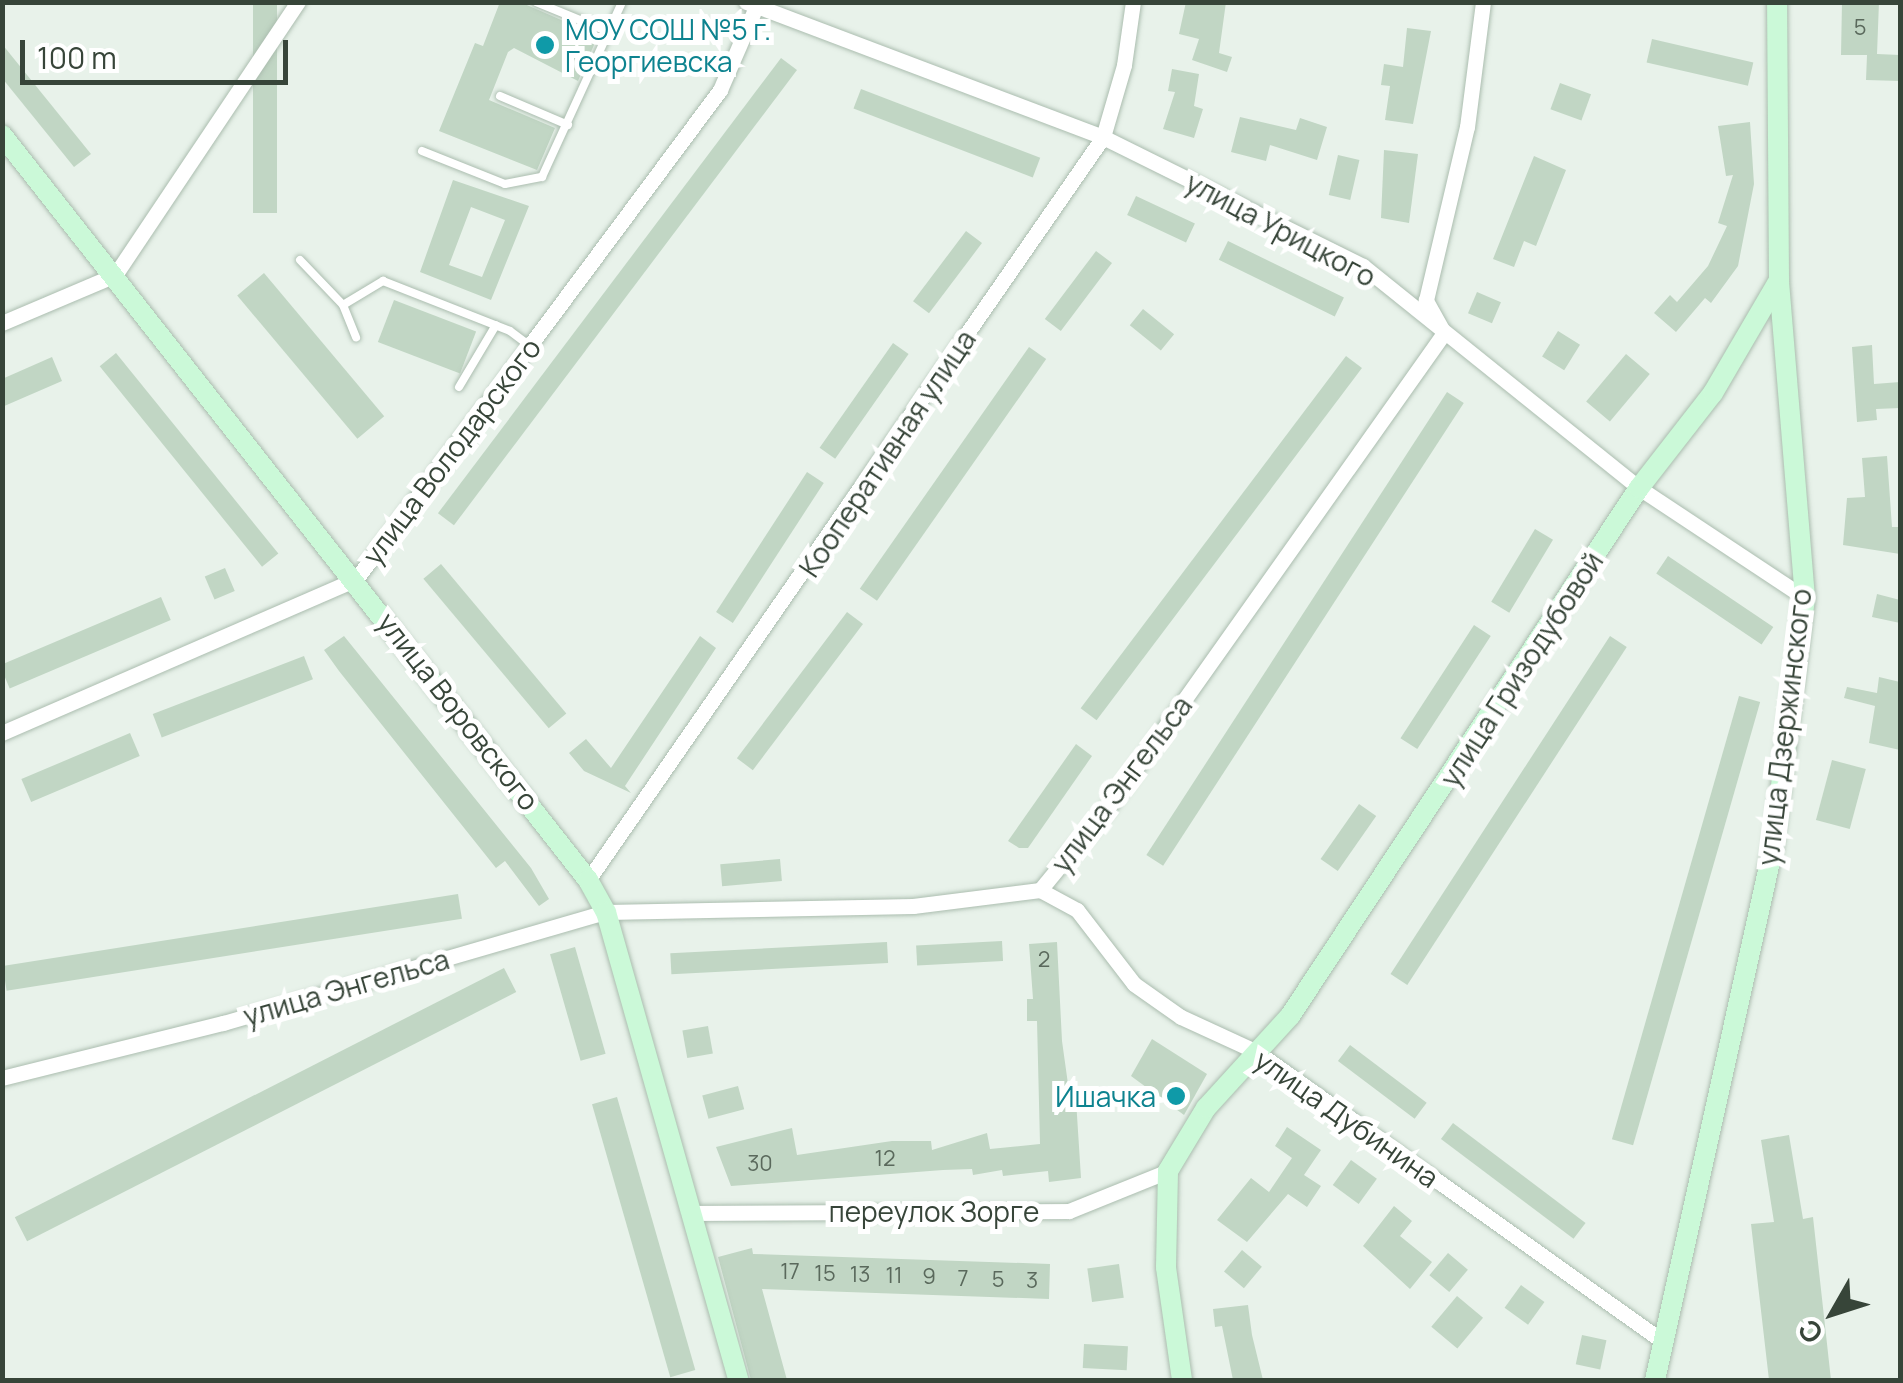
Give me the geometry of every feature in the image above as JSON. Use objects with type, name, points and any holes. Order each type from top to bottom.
[{"type":"street","points":[[2,323],[115,275],[298,2]]},
{"type":"street","name":"Кооперативная улица","points":[[588,880],[1103,136],[1133,2]]},
{"type":"street","points":[[1444,333],[1426,300],[1467,127],[1482,2]]},
{"type":"street","name":"улица Дзержинского","points":[[1655,1380],[1773,848],[1805,598],[1779,280],[1774,3]]},
{"type":"street","name":"улица Урицкого","points":[[754,4],[1103,136],[1363,266],[1639,488],[1805,598]]},
{"type":"street","name":"улица Володарского","points":[[2,733],[356,580],[720,90],[754,4]]},
{"type":"street","name":"улица Воровского","points":[[2,135],[356,580],[588,880],[606,912],[738,1380]]},
{"type":"street","name":"улица Гризодубовой","points":[[1168,1171],[1206,1108],[1290,1016],[1395,864],[1639,488],[1713,393],[1779,280]]},
{"type":"street","name":"улица Энгельса","points":[[2,1078],[606,912],[913,906],[1040,890],[1108,806],[1444,333]]},
{"type":"street","name":"улица Дубинина","points":[[1040,890],[1077,910],[1134,984],[1180,1017],[1257,1052],[1664,1342]]},
{"type":"street","points":[[1168,1171],[1166,1268],[1182,1380]]},
{"type":"street","name":"переулок Зорге","points":[[693,1213],[1069,1211],[1168,1171]]},
{"type":"lane","points":[[536,2],[609,32]]},
{"type":"lane","points":[[422,151],[504,184],[542,176],[622,2]]},
{"type":"lane","points":[[500,96],[568,125]]},
{"type":"lane","points":[[300,260],[343,306],[356,336]]},
{"type":"lane","points":[[343,306],[383,282],[496,325],[530,346]]},
{"type":"lane","points":[[460,387],[496,325]]},
{"type":"building","points":[[253,2],[277,2],[277,213],[253,213]]},
{"type":"building","points":[[500,2],[520,2],[598,36],[578,81],[514,48],[508,52],[489,100],[555,128],[537,170],[439,131],[475,43],[483,46]]},
{"type":"building","points":[[1186,2],[1226,2],[1219,53],[1232,57],[1227,72],[1192,60],[1199,39],[1179,34]]},
{"type":"building","points":[[1842,2],[1879,2],[1877,54],[1900,55],[1900,81],[1866,80],[1867,55],[1841,55]]},
{"type":"building","points":[[1407,28],[1431,31],[1413,124],[1385,120],[1390,86],[1381,85],[1384,64],[1403,67]]},
{"type":"building","points":[[1652,39],[1753,62],[1748,86],[1647,62]]},
{"type":"building","points":[[2,44],[91,154],[74,167],[2,78]]},
{"type":"building","points":[[781,58],[797,70],[454,525],[438,513]]},
{"type":"building","points":[[1172,69],[1199,74],[1194,106],[1203,109],[1194,138],[1163,129],[1175,92],[1168,91]]},
{"type":"building","points":[[1560,83],[1591,94],[1581,121],[1550,109]]},
{"type":"building","points":[[861,89],[1040,158],[1033,177],[853,109]]},
{"type":"building","points":[[1240,117],[1296,130],[1300,118],[1327,127],[1317,160],[1270,145],[1266,161],[1231,152]]},
{"type":"building","points":[[1750,122],[1754,184],[1738,266],[1711,303],[1705,298],[1676,332],[1654,313],[1670,295],[1677,302],[1708,266],[1727,226],[1718,223],[1733,175],[1726,176],[1718,126]]},
{"type":"building","points":[[1384,150],[1418,154],[1409,223],[1381,218]]},
{"type":"building","points":[[1338,155],[1359,160],[1350,200],[1329,195]]},
{"type":"building","points":[[1534,156],[1566,170],[1536,246],[1524,241],[1514,267],[1493,259]]},
{"type":"building","points":[[453,180],[529,206],[491,300],[420,272]],"holes":[[[471,207],[505,220],[482,277],[449,265]]]},
{"type":"building","points":[[1136,196],[1195,223],[1186,243],[1127,215]]},
{"type":"building","points":[[966,231],[982,243],[929,313],[913,301]]},
{"type":"building","points":[[1228,241],[1344,298],[1335,316],[1219,260]]},
{"type":"building","points":[[1096,251],[1112,263],[1061,331],[1045,319]]},
{"type":"building","points":[[264,273],[384,416],[357,439],[237,295]]},
{"type":"building","points":[[1477,292],[1501,302],[1492,323],[1468,313]]},
{"type":"building","points":[[394,300],[476,332],[460,374],[378,342]]},
{"type":"building","points":[[1143,309],[1174,334],[1161,350],[1130,325]]},
{"type":"building","points":[[1558,331],[1580,345],[1564,370],[1542,356]]},
{"type":"building","points":[[893,343],[909,354],[835,459],[820,448]]},
{"type":"building","points":[[1872,345],[1874,384],[1900,382],[1900,408],[1876,409],[1877,420],[1857,422],[1852,347]]},
{"type":"building","points":[[1029,347],[1046,359],[877,601],[860,589]]},
{"type":"building","points":[[116,353],[278,554],[262,567],[100,366]]},
{"type":"building","points":[[1626,354],[1650,374],[1610,421],[1586,401]]},
{"type":"building","points":[[1346,356],[1362,368],[1097,720],[1081,708]]},
{"type":"building","points":[[52,357],[62,381],[2,407],[2,379]]},
{"type":"building","points":[[1447,392],[1464,403],[1163,866],[1146,855]]},
{"type":"building","points":[[1887,456],[1892,527],[1900,527],[1900,554],[1843,545],[1847,498],[1865,497],[1862,458]]},
{"type":"building","points":[[807,472],[824,483],[733,623],[716,612]]},
{"type":"building","points":[[1535,529],[1553,540],[1509,613],[1491,602]]},
{"type":"building","points":[[1668,556],[1773,627],[1762,644],[1656,573]]},
{"type":"building","points":[[441,564],[566,713],[549,728],[423,579]]},
{"type":"building","points":[[225,568],[235,591],[215,600],[205,577]]},
{"type":"building","points":[[1877,594],[1900,600],[1900,623],[1872,617]]},
{"type":"building","points":[[161,597],[171,620],[10,688],[2,664]]},
{"type":"building","points":[[847,612],[863,624],[753,770],[737,758]]},
{"type":"building","points":[[1474,625],[1491,636],[1417,749],[1400,738]]},
{"type":"building","points":[[344,636],[531,868],[549,899],[539,906],[505,861],[496,868],[339,671],[324,650]]},
{"type":"building","points":[[700,636],[716,648],[625,786],[631,793],[584,771],[569,753],[586,739],[611,768]]},
{"type":"building","points":[[1610,636],[1627,647],[1407,985],[1391,974]]},
{"type":"building","points":[[304,656],[313,679],[162,737],[153,714]]},
{"type":"building","points":[[1879,677],[1900,682],[1900,750],[1869,743],[1875,706],[1844,698],[1847,687],[1877,693]]},
{"type":"building","points":[[1739,696],[1760,702],[1633,1145],[1612,1139]]},
{"type":"building","points":[[130,733],[140,756],[31,802],[21,779]]},
{"type":"building","points":[[1076,744],[1092,756],[1028,848],[1019,848],[1008,841]]},
{"type":"building","points":[[1832,760],[1866,769],[1850,829],[1816,820]]},
{"type":"building","points":[[1359,804],[1376,816],[1338,871],[1321,859]]},
{"type":"building","points":[[780,859],[782,881],[722,886],[720,864]]},
{"type":"building","points":[[458,894],[462,919],[7,991],[3,966]]},
{"type":"building","points":[[1002,941],[1003,961],[917,965],[916,946]]},
{"type":"building","points":[[887,942],[888,963],[671,974],[670,953]]},
{"type":"building","points":[[1057,942],[1062,1041],[1068,1084],[1075,1084],[1081,1178],[1049,1182],[1048,1171],[1003,1176],[1002,1170],[973,1175],[972,1169],[731,1186],[716,1147],[792,1128],[797,1155],[892,1141],[931,1141],[932,1150],[987,1133],[990,1149],[1040,1144],[1037,1021],[1027,1021],[1027,999],[1033,999],[1029,944]]},
{"type":"building","points":[[575,947],[606,1054],[581,1061],[550,954]]},
{"type":"building","points":[[504,968],[516,992],[27,1241],[15,1217]]},
{"type":"building","points":[[708,1026],[713,1054],[687,1058],[682,1031]]},
{"type":"building","name":"Ишачка","points":[[1152,1039],[1207,1074],[1184,1115],[1131,1076]]},
{"type":"building","points":[[1350,1045],[1427,1103],[1415,1119],[1338,1061]]},
{"type":"building","points":[[738,1086],[744,1109],[708,1119],[702,1096]]},
{"type":"building","points":[[617,1097],[695,1370],[670,1377],[592,1104]]},
{"type":"building","points":[[1453,1123],[1586,1223],[1574,1239],[1441,1139]]},
{"type":"building","points":[[1287,1127],[1321,1150],[1304,1175],[1321,1186],[1307,1207],[1288,1194],[1247,1242],[1217,1220],[1251,1178],[1269,1192],[1292,1158],[1275,1146]]},
{"type":"building","points":[[1789,1135],[1803,1219],[1813,1217],[1831,1380],[1769,1380],[1751,1224],[1774,1222],[1761,1140]]},
{"type":"building","points":[[1351,1160],[1377,1179],[1359,1204],[1333,1185]]},
{"type":"building","points":[[1394,1206],[1412,1221],[1400,1236],[1432,1262],[1410,1289],[1363,1246]]},
{"type":"building","points":[[752,1248],[753,1254],[1050,1264],[1049,1299],[762,1289],[787,1380],[751,1380],[718,1257]]},
{"type":"building","points":[[1242,1250],[1262,1267],[1244,1288],[1224,1271]]},
{"type":"building","points":[[1448,1253],[1468,1270],[1449,1292],[1429,1275]]},
{"type":"building","points":[[1119,1264],[1124,1298],[1092,1302],[1087,1268]]},
{"type":"building","points":[[1521,1285],[1544,1302],[1528,1325],[1505,1308]]},
{"type":"building","points":[[1457,1296],[1483,1318],[1457,1348],[1431,1327]]},
{"type":"building","points":[[1248,1305],[1263,1380],[1233,1380],[1222,1326],[1215,1327],[1213,1309]]},
{"type":"building","points":[[1582,1335],[1606,1340],[1600,1370],[1576,1364]]},
{"type":"building","points":[[1084,1344],[1128,1346],[1127,1370],[1083,1368]]},
{"type":"place","name":"МОУ СОШ №5 г. Георгиевска","points":[[545,45]]},
{"type":"place","name":"Ишачка","points":[[1176,1096]]}]
